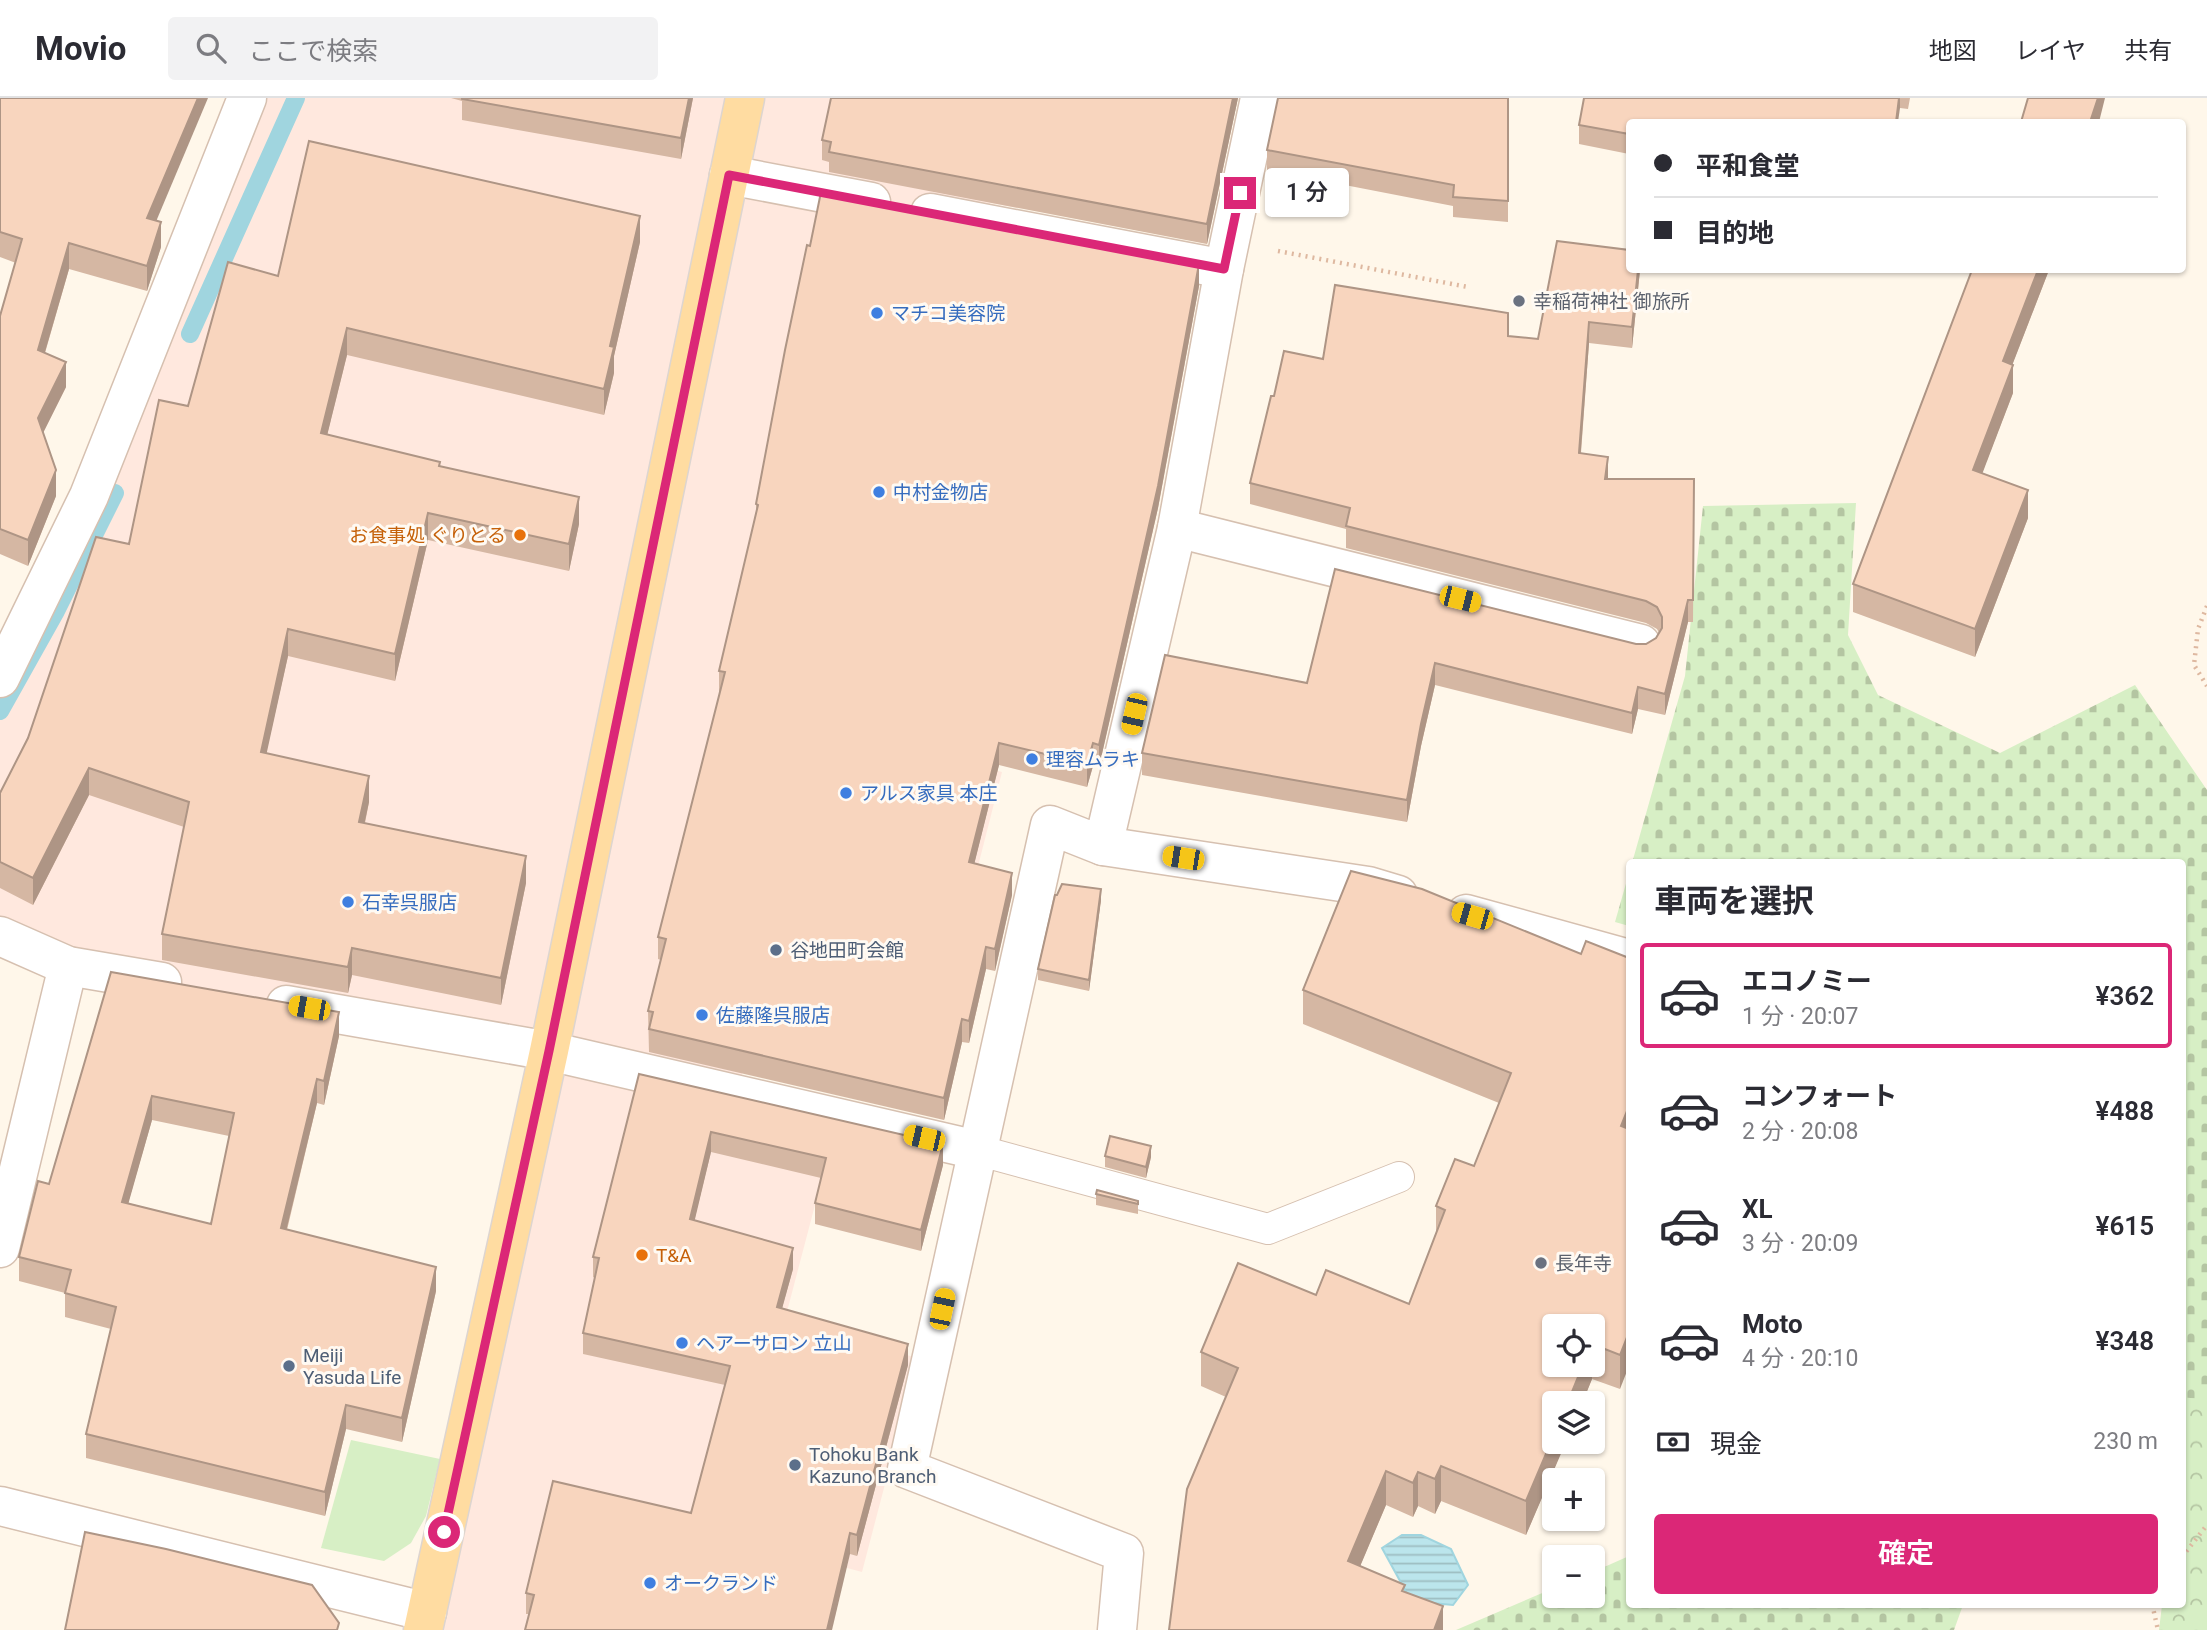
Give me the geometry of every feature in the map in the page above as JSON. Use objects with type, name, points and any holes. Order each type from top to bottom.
[{"type":"main road","points":[[425,1621],[549,1051],[744,98]]},
{"type":"street","points":[[0,678],[89,496],[247,98]]},
{"type":"street","points":[[1104,846],[1177,528],[1224,269],[1260,98]]},
{"type":"street","points":[[729,175],[1224,269]]},
{"type":"street","points":[[1177,528],[1641,644]]},
{"type":"street","points":[[1117,1630],[1124,1553],[907,1469],[1050,825],[1104,846],[1368,886],[1626,958]]},
{"type":"street","points":[[0,936],[68,966],[191,988]]},
{"type":"street","points":[[0,1248],[68,966]]},
{"type":"street","points":[[247,998],[549,1051],[977,1150]]},
{"type":"street","points":[[0,1506],[425,1621]]},
{"type":"lane","points":[[977,1150],[1268,1228],[1399,1177]]},
{"type":"path","points":[[1274,250],[1468,287]]},
{"type":"path","points":[[2207,606],[2198,629],[2194,665],[2207,687]]},
{"type":"path","points":[[2186,1552],[2207,1525]]},
{"type":"path","points":[[2153,1608],[2158,1630]]},
{"type":"shaded area","points":[[247,98],[977,98],[1034,138],[1018,208],[990,203],[952,364],[929,753],[1002,772],[974,882],[763,991],[737,1094],[836,1125],[784,1323],[918,1358],[862,1572],[780,1550],[761,1630],[423,1630],[549,1051],[68,966],[0,936],[0,678]]},
{"type":"green space","points":[[1856,503],[1848,635],[1878,695],[2000,753],[2135,685],[2207,790],[2207,1400],[2186,1397],[2186,859],[1633,859],[1685,676],[1703,506]]},
{"type":"green space","points":[[1626,884],[1626,925],[1615,922]]},
{"type":"green space","points":[[2207,1219],[2207,1630],[2159,1630],[2162,1608],[2186,1608],[2186,1398]]},
{"type":"green space","points":[[351,1440],[440,1459],[426,1516],[411,1543],[384,1561],[321,1548]]},
{"type":"green space","points":[[1626,1557],[1626,1608],[1962,1608],[1954,1630],[1456,1630],[1542,1593],[1542,1608],[1605,1608],[1605,1567]]},
{"type":"water","points":[[1402,1535],[1421,1535],[1451,1549],[1468,1585],[1453,1605],[1411,1601],[1382,1548]]},
{"type":"building","points":[[0,98],[198,98],[147,218],[161,222],[147,266],[69,243],[38,350],[66,362],[38,418],[56,470],[28,540],[0,529],[0,316],[22,239],[0,232]]},
{"type":"building","points":[[462,98],[689,98],[681,138]]},
{"type":"building","points":[[831,98],[1233,98],[1207,224],[829,152],[831,142],[822,140]]},
{"type":"building","points":[[1278,98],[1508,98],[1508,201],[1453,197],[1454,185],[1267,150]]},
{"type":"building","points":[[1584,98],[1899,98],[1896,119],[1626,119],[1626,133],[1579,125]]},
{"type":"building","points":[[2028,98],[2098,98],[2091,119],[2022,119]]},
{"type":"building","points":[[309,141],[640,216],[610,346],[614,347],[604,389],[347,328],[321,433],[440,462],[439,466],[579,497],[569,544],[428,513],[395,654],[288,629],[261,752],[369,776],[359,822],[526,856],[501,978],[352,948],[348,967],[162,934],[189,802],[89,768],[33,878],[0,862],[0,793],[28,738],[96,537],[129,544],[159,400],[188,406],[228,262],[278,276]]},
{"type":"building","points":[[821,192],[1199,264],[1158,486],[1099,745],[1093,743],[1087,764],[999,743],[969,862],[1012,873],[995,949],[986,947],[969,1021],[962,1019],[944,1098],[649,1029],[653,1012],[648,1011],[666,939],[658,937],[725,672],[719,671],[758,505],[756,504],[785,350]]},
{"type":"building","points":[[1557,241],[1626,250],[1626,273],[1638,273],[1632,327],[1589,322],[1579,453],[1608,457],[1605,479],[1694,479],[1693,600],[1688,600],[1665,694],[1638,687],[1632,713],[1435,663],[1407,800],[1142,753],[1165,655],[1307,683],[1335,569],[1636,644],[1646,644],[1656,638],[1662,628],[1662,617],[1657,607],[1646,601],[1346,526],[1350,508],[1250,483],[1284,351],[1323,359],[1335,285],[1508,313],[1508,336],[1538,339]]},
{"type":"building","points":[[1971,273],[2037,273],[2003,361],[2013,365],[1973,470],[2028,490],[1975,629],[1853,584]]},
{"type":"building","points":[[1351,871],[1422,889],[1581,954],[1586,941],[1626,957],[1626,1114],[1621,1126],[1626,1128],[1626,1340],[1620,1355],[1605,1349],[1605,1314],[1542,1314],[1542,1377],[1578,1377],[1572,1391],[1542,1391],[1542,1454],[1546,1454],[1526,1501],[1441,1466],[1435,1479],[1418,1472],[1413,1483],[1386,1471],[1348,1561],[1405,1585],[1402,1591],[1443,1606],[1434,1630],[1169,1630],[1187,1489],[1238,1368],[1201,1352],[1238,1263],[1316,1295],[1326,1270],[1409,1304],[1445,1210],[1436,1206],[1455,1159],[1474,1166],[1511,1073],[1303,990]]},
{"type":"building","points":[[1062,884],[1101,889],[1089,980],[1038,969],[1055,895]]},
{"type":"building","points":[[111,972],[339,1012],[324,1081],[317,1079],[281,1228],[436,1267],[402,1418],[346,1405],[325,1492],[86,1434],[116,1307],[65,1293],[71,1270],[19,1257],[38,1181],[49,1184]],"holes":[[[152,1096],[234,1113],[211,1224],[122,1202]]]},
{"type":"building","points":[[639,1074],[943,1144],[921,1230],[815,1203],[826,1158],[711,1132],[690,1219],[793,1248],[777,1307],[908,1344],[857,1535],[850,1533],[827,1630],[525,1630],[534,1595],[526,1593],[553,1481],[691,1513],[730,1366],[583,1333],[599,1258],[593,1257]]},
{"type":"building","points":[[1110,1136],[1151,1146],[1146,1167],[1105,1156]]},
{"type":"building","points":[[1097,1190],[1138,1201],[1138,1204],[1096,1194]]},
{"type":"building","points":[[85,1532],[312,1585],[339,1623],[337,1630],[65,1630]]},
{"type":"waterway","points":[[190,334],[296,98]]},
{"type":"waterway","points":[[0,711],[56,611],[115,493]]},
{"type":"place","name":"幸稲荷神社 御旅所","points":[[1519,301]]},
{"type":"place","name":"マチコ美容院","points":[[877,313]]},
{"type":"place","name":"中村金物店","points":[[879,492]]},
{"type":"place","name":"お食事処 ぐりとる","points":[[520,535]]},
{"type":"place","name":"理容ムラキ","points":[[1032,759]]},
{"type":"place","name":"アルス家具 本庄","points":[[846,793]]},
{"type":"place","name":"石幸呉服店","points":[[348,902]]},
{"type":"place","name":"谷地田町会館","points":[[776,950]]},
{"type":"place","name":"佐藤隆呉服店","points":[[702,1015]]},
{"type":"place","name":"T&A","points":[[642,1255]]},
{"type":"place","name":"長年寺","points":[[1541,1263]]},
{"type":"place","name":"ヘアーサロン 立山","points":[[682,1343]]},
{"type":"place","name":"Meiji Yasuda Life","points":[[289,1366]]},
{"type":"place","name":"Tohoku Bank Kazuno Branch","points":[[795,1465]]},
{"type":"place","name":"オークランド","points":[[650,1583]]},
{"type":"route","points":[[444,1532],[549,1051],[729,175],[1224,269],[1240,193]]}]
